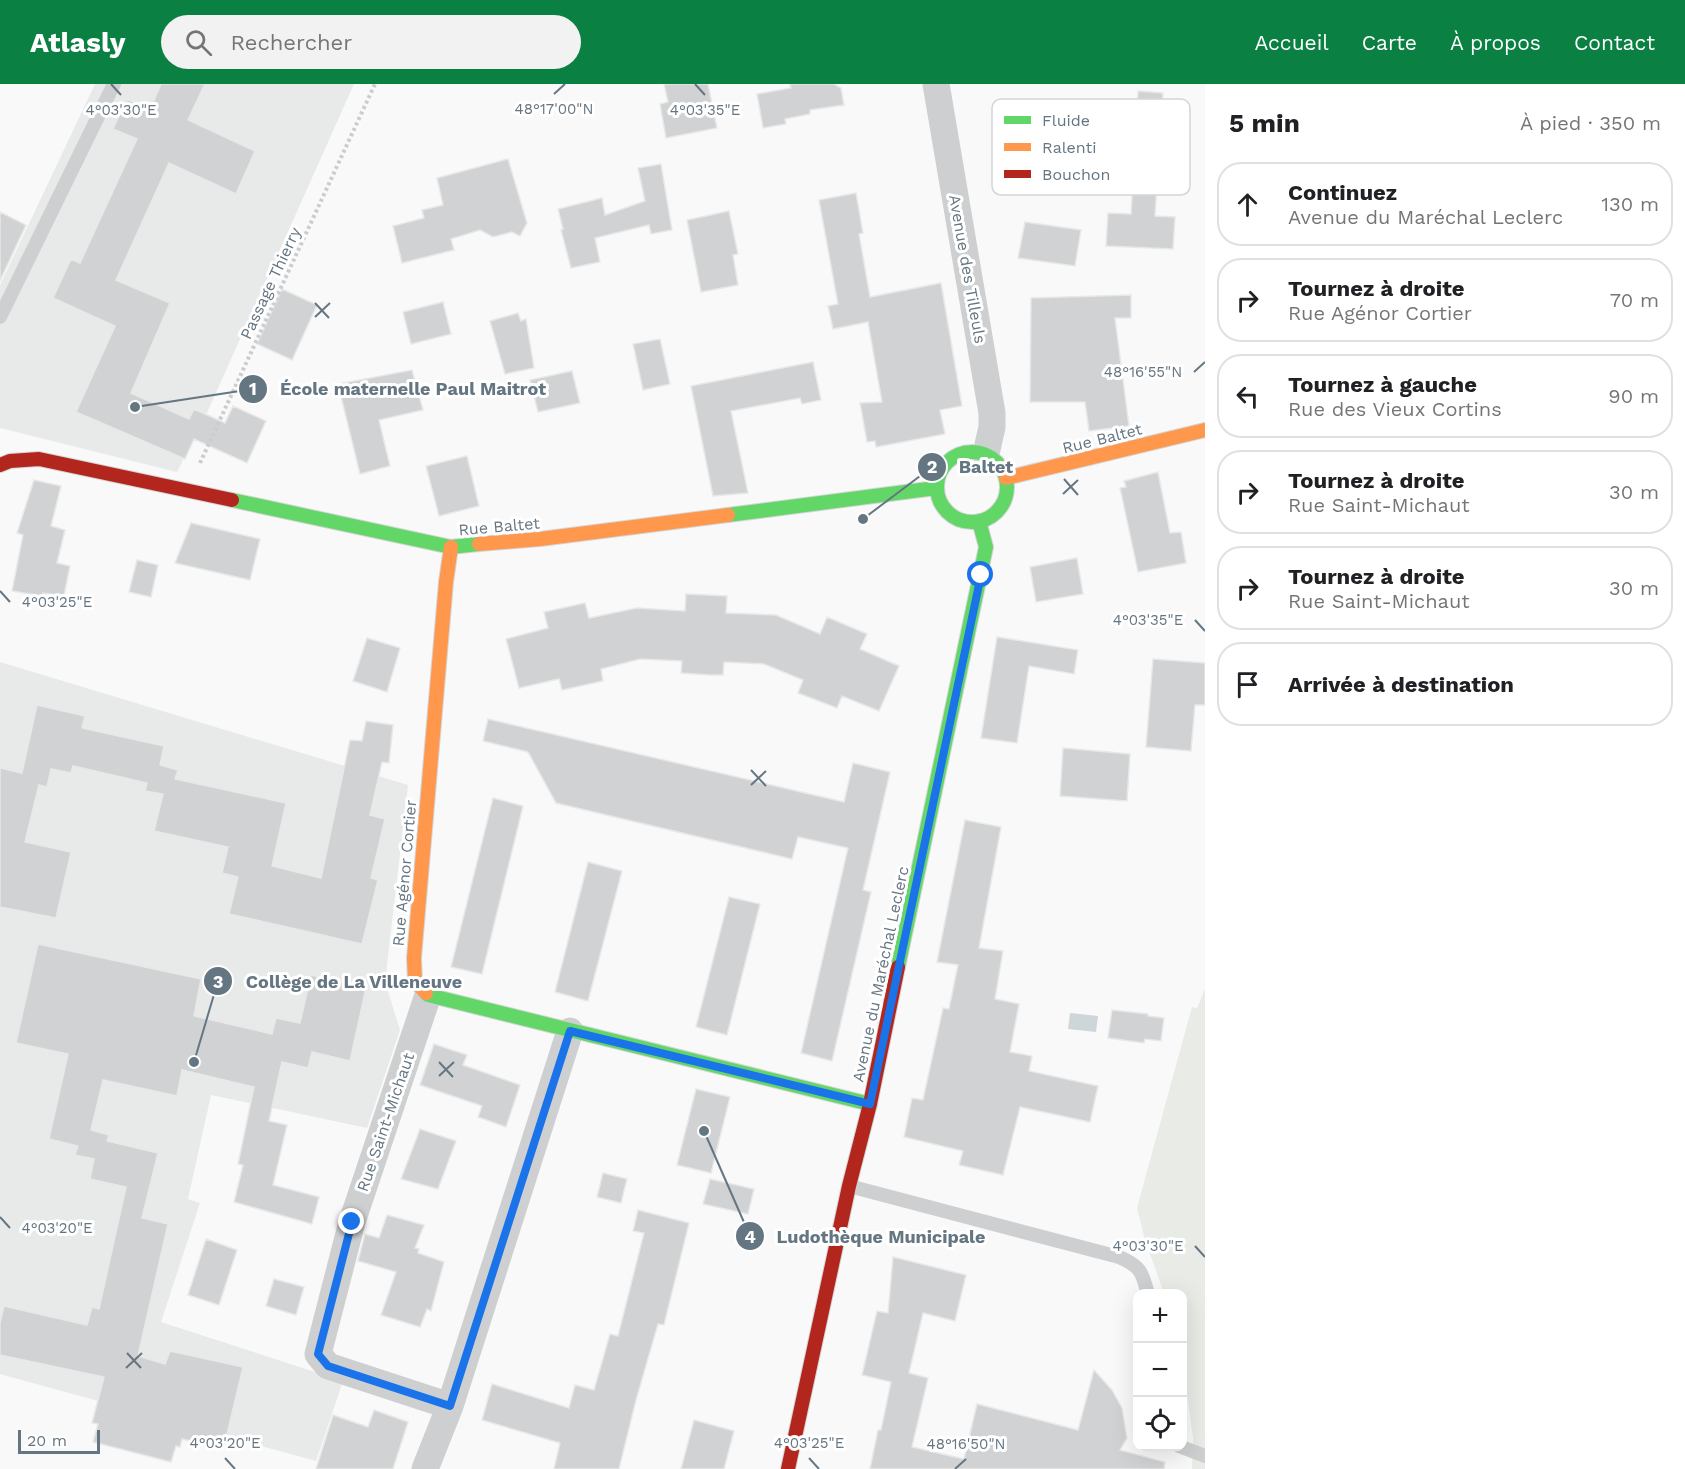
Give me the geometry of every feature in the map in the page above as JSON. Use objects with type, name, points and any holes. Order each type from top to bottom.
[{"type":"street","name":"Avenue des Tilleuls","points":[[936,84],[992,413],[993,427],[986,454]]},
{"type":"street","name":"Rue Baltet","points":[[1006,478],[1205,430]]},
{"type":"street","points":[[974,451],[986,454],[1000,466],[1006,478],[1007,490],[1004,501],[990,518],[979,521],[966,522],[955,518],[945,510],[936,488],[937,476],[943,466],[951,457],[962,452],[974,451]]},
{"type":"street","name":"Rue Baltet","points":[[0,465],[10,461],[39,459],[451,547],[540,539],[936,488]]},
{"type":"street","name":"Avenue du Maréchal Leclerc","points":[[788,1469],[849,1186],[870,1104],[987,547],[979,521]]},
{"type":"street","name":"Rue Agénor Cortier","points":[[429,995],[415,981],[414,958],[451,547]]},
{"type":"street","points":[[429,995],[870,1104]]},
{"type":"street","name":"Rue Saint-Michaut","points":[[429,995],[352,1222],[318,1354],[328,1366],[450,1406]]},
{"type":"street","points":[[425,1469],[450,1406],[570,1031]]},
{"type":"lane","points":[[0,317],[114,84]]},
{"type":"lane","points":[[849,1186],[1119,1257],[1134,1264],[1142,1273],[1147,1289]]},
{"type":"lane","points":[[1187,1449],[1205,1456]]},
{"type":"path","name":"Passage Thierry","points":[[187,491],[375,84]]},
{"type":"shaded area","points":[[95,84],[354,84],[206,415],[177,472],[0,428],[0,285]]},
{"type":"shaded area","points":[[0,662],[408,785],[385,982],[400,1030],[367,1128],[211,1095],[188,1199],[200,1203],[161,1322],[343,1381],[316,1461],[0,1374]]},
{"type":"shaded area","points":[[1205,989],[1205,1469],[1192,1469],[1193,1438],[1187,1393],[1187,1289],[1163,1289],[1145,1240],[1137,1208],[1192,1007],[1197,1008]]},
{"type":"shaded area","points":[[1070,1013],[1098,1016],[1096,1032],[1068,1029]]},
{"type":"building","points":[[161,84],[205,84],[188,120],[255,151],[236,194],[169,163],[116,280],[170,303],[131,393],[189,419],[194,409],[225,423],[233,406],[266,421],[247,463],[194,439],[185,459],[76,412],[115,326],[53,298],[71,259],[80,263],[137,139],[113,129],[127,99],[150,110]]},
{"type":"building","points":[[664,84],[708,84],[717,128],[666,138],[660,104],[668,102]]},
{"type":"building","points":[[790,84],[834,84],[841,88],[844,105],[810,110],[810,114],[785,119],[786,124],[763,128],[757,94],[791,88]]},
{"type":"building","points":[[1138,91],[1163,93],[1163,99],[1138,99]]},
{"type":"building","points":[[508,159],[527,223],[520,236],[512,232],[493,237],[480,230],[451,239],[454,250],[402,263],[393,226],[424,218],[422,210],[443,205],[437,178]]},
{"type":"building","points":[[661,164],[672,230],[651,234],[649,225],[595,238],[600,262],[571,268],[558,209],[602,198],[605,215],[645,201],[638,168]]},
{"type":"building","points":[[856,193],[863,233],[859,234],[870,297],[941,283],[962,406],[940,410],[945,434],[876,447],[875,441],[867,442],[860,403],[882,402],[868,322],[833,329],[828,306],[838,304],[819,200]]},
{"type":"building","points":[[1132,195],[1156,195],[1155,216],[1175,217],[1173,249],[1106,246],[1108,213],[1131,214]]},
{"type":"building","points":[[729,211],[738,254],[733,255],[738,285],[701,292],[687,220]]},
{"type":"building","points":[[0,212],[26,225],[0,281]]},
{"type":"building","points":[[1025,222],[1081,230],[1075,266],[1018,258]]},
{"type":"building","points":[[282,289],[317,305],[292,360],[257,344]]},
{"type":"building","points":[[1131,295],[1131,318],[1115,318],[1129,426],[1089,431],[1085,402],[1030,402],[1031,298]]},
{"type":"building","points":[[443,302],[451,334],[411,344],[403,312]]},
{"type":"building","points":[[518,313],[521,321],[526,319],[534,368],[505,374],[490,321]]},
{"type":"building","points":[[660,339],[670,384],[643,390],[633,344]]},
{"type":"building","points":[[813,362],[821,400],[802,404],[800,398],[731,411],[748,493],[713,496],[691,386]]},
{"type":"building","points":[[412,370],[423,410],[379,420],[390,466],[360,474],[338,384]]},
{"type":"building","points":[[572,371],[580,403],[538,412],[530,380]]},
{"type":"building","points":[[467,456],[479,506],[439,516],[426,466]]},
{"type":"building","points":[[1158,472],[1170,533],[1181,532],[1186,563],[1138,572],[1120,488],[1126,487],[1124,481]]},
{"type":"building","points":[[34,480],[61,486],[51,526],[65,530],[57,563],[70,566],[64,596],[43,593],[43,596],[12,591],[23,535],[17,533]]},
{"type":"building","points":[[191,523],[260,539],[250,580],[175,563]]},
{"type":"building","points":[[1077,558],[1083,594],[1036,602],[1030,567]]},
{"type":"building","points":[[137,560],[158,565],[151,597],[129,592]]},
{"type":"building","points":[[686,594],[727,596],[726,613],[776,615],[820,634],[827,617],[867,634],[860,649],[899,666],[879,711],[842,696],[837,708],[798,693],[803,680],[764,664],[724,662],[723,675],[710,675],[681,673],[682,661],[640,659],[601,669],[603,681],[562,690],[559,679],[519,688],[506,639],[548,628],[544,612],[585,603],[589,618],[637,608],[685,611]]},
{"type":"building","points":[[997,637],[1078,650],[1074,674],[1029,666],[1017,743],[981,738]]},
{"type":"building","points":[[367,638],[400,648],[387,692],[353,681]]},
{"type":"building","points":[[1153,659],[1205,663],[1205,705],[1195,705],[1191,751],[1146,747]]},
{"type":"building","points":[[37,705],[85,716],[82,728],[164,746],[160,765],[178,770],[175,779],[286,803],[272,866],[321,878],[350,740],[362,741],[366,721],[393,725],[389,763],[382,762],[370,815],[385,819],[371,878],[378,880],[362,944],[229,914],[238,877],[222,873],[228,847],[154,831],[163,794],[145,791],[147,783],[73,766],[71,773],[51,769],[47,787],[39,785],[25,842],[71,852],[56,918],[0,907],[0,768],[22,773]]},
{"type":"building","points":[[488,719],[844,802],[853,763],[890,772],[863,890],[871,892],[832,1061],[801,1053],[848,848],[798,837],[792,859],[556,803],[528,752],[483,741]]},
{"type":"building","points":[[1063,748],[1130,754],[1127,801],[1060,796]]},
{"type":"building","points":[[493,798],[523,806],[482,974],[451,967]]},
{"type":"building","points":[[965,820],[1001,827],[979,948],[1003,951],[995,999],[1019,1004],[1010,1052],[1032,1056],[1029,1071],[1098,1086],[1090,1122],[1020,1107],[1003,1175],[959,1165],[963,1151],[904,1137],[912,1098],[923,1100],[943,1008],[949,1009],[958,965],[937,962]]},
{"type":"building","points":[[588,862],[622,871],[588,1001],[555,992]]},
{"type":"building","points":[[729,897],[760,904],[727,1035],[696,1027]]},
{"type":"building","points":[[38,944],[201,979],[194,1016],[272,1034],[276,1018],[300,1023],[311,975],[366,988],[350,1061],[312,1052],[308,1068],[282,1062],[269,1121],[287,1125],[273,1185],[319,1197],[312,1224],[234,1202],[243,1165],[238,1164],[254,1087],[182,1070],[177,1096],[103,1080],[91,1130],[109,1135],[107,1141],[158,1153],[142,1218],[168,1224],[138,1356],[165,1364],[170,1351],[243,1367],[224,1447],[203,1440],[202,1444],[182,1439],[180,1447],[176,1446],[171,1462],[93,1442],[98,1424],[92,1423],[104,1377],[0,1355],[0,1323],[4,1306],[87,1325],[92,1307],[99,1309],[126,1187],[90,1179],[94,1159],[75,1155],[78,1146],[49,1139],[68,1054],[16,1043]]},
{"type":"building","points":[[1112,1010],[1164,1018],[1161,1041],[1145,1039],[1144,1043],[1108,1038]]},
{"type":"building","points":[[434,1044],[467,1055],[463,1065],[520,1085],[506,1127],[478,1117],[482,1106],[420,1085]]},
{"type":"building","points":[[696,1089],[730,1097],[711,1173],[677,1165]]},
{"type":"building","points":[[420,1129],[456,1141],[438,1189],[401,1179]]},
{"type":"building","points":[[603,1173],[627,1179],[621,1203],[597,1197]]},
{"type":"building","points":[[710,1179],[754,1189],[748,1214],[703,1204]]},
{"type":"building","points":[[638,1210],[689,1223],[664,1325],[658,1324],[619,1469],[554,1469],[560,1443],[482,1420],[492,1384],[569,1408],[575,1385],[594,1390],[610,1334],[618,1336],[644,1233],[633,1231]]},
{"type":"building","points":[[387,1215],[424,1225],[415,1248],[419,1249],[418,1253],[444,1262],[431,1311],[427,1309],[420,1327],[381,1315],[396,1272],[358,1261],[365,1234],[379,1238]]},
{"type":"building","points":[[206,1239],[237,1250],[219,1305],[188,1295]]},
{"type":"building","points":[[893,1257],[966,1275],[955,1321],[923,1313],[909,1373],[928,1378],[912,1447],[964,1459],[977,1404],[1078,1430],[1094,1370],[1112,1390],[1122,1408],[1127,1438],[1120,1450],[1165,1462],[1164,1469],[870,1469],[891,1382],[862,1375],[877,1311],[888,1313]]},
{"type":"building","points":[[274,1279],[304,1287],[296,1315],[266,1306]]},
{"type":"building","points":[[374,1410],[408,1422],[393,1469],[316,1469],[333,1415],[368,1427]]},
{"type":"building","points":[[694,1420],[734,1431],[724,1469],[681,1469]]},
{"type":"traffic: fast","points":[[979,452],[992,458],[1001,467],[1005,473],[1007,487],[1005,501],[997,512],[986,520],[965,522],[947,512],[939,501],[937,480],[947,462],[958,454],[979,452]]},
{"type":"traffic: fast","points":[[728,515],[936,488]]},
{"type":"traffic: fast","points":[[232,500],[451,547],[479,544]]},
{"type":"traffic: fast","points":[[898,967],[986,547],[979,521]]},
{"type":"traffic: fast","points":[[426,993],[870,1104]]},
{"type":"traffic: slow","points":[[1006,478],[1205,430]]},
{"type":"traffic: slow","points":[[479,544],[540,539],[728,515]]},
{"type":"traffic: slow","points":[[426,993],[415,981],[414,958],[446,582],[451,547]]},
{"type":"traffic: jam","points":[[0,465],[10,461],[39,459],[232,500]]},
{"type":"traffic: jam","points":[[788,1469],[849,1186],[870,1104],[898,967]]},
{"type":"place","name":"École maternelle Paul Maitrot","points":[[135,407]]},
{"type":"place","name":"Baltet","points":[[863,519]]},
{"type":"place","name":"Collège de La Villeneuve","points":[[194,1062]]},
{"type":"place","name":"Ludothèque Municipale","points":[[704,1131]]},
{"type":"route","points":[[352,1222],[318,1354],[328,1366],[450,1406],[570,1031],[870,1104],[981,575]]}]
